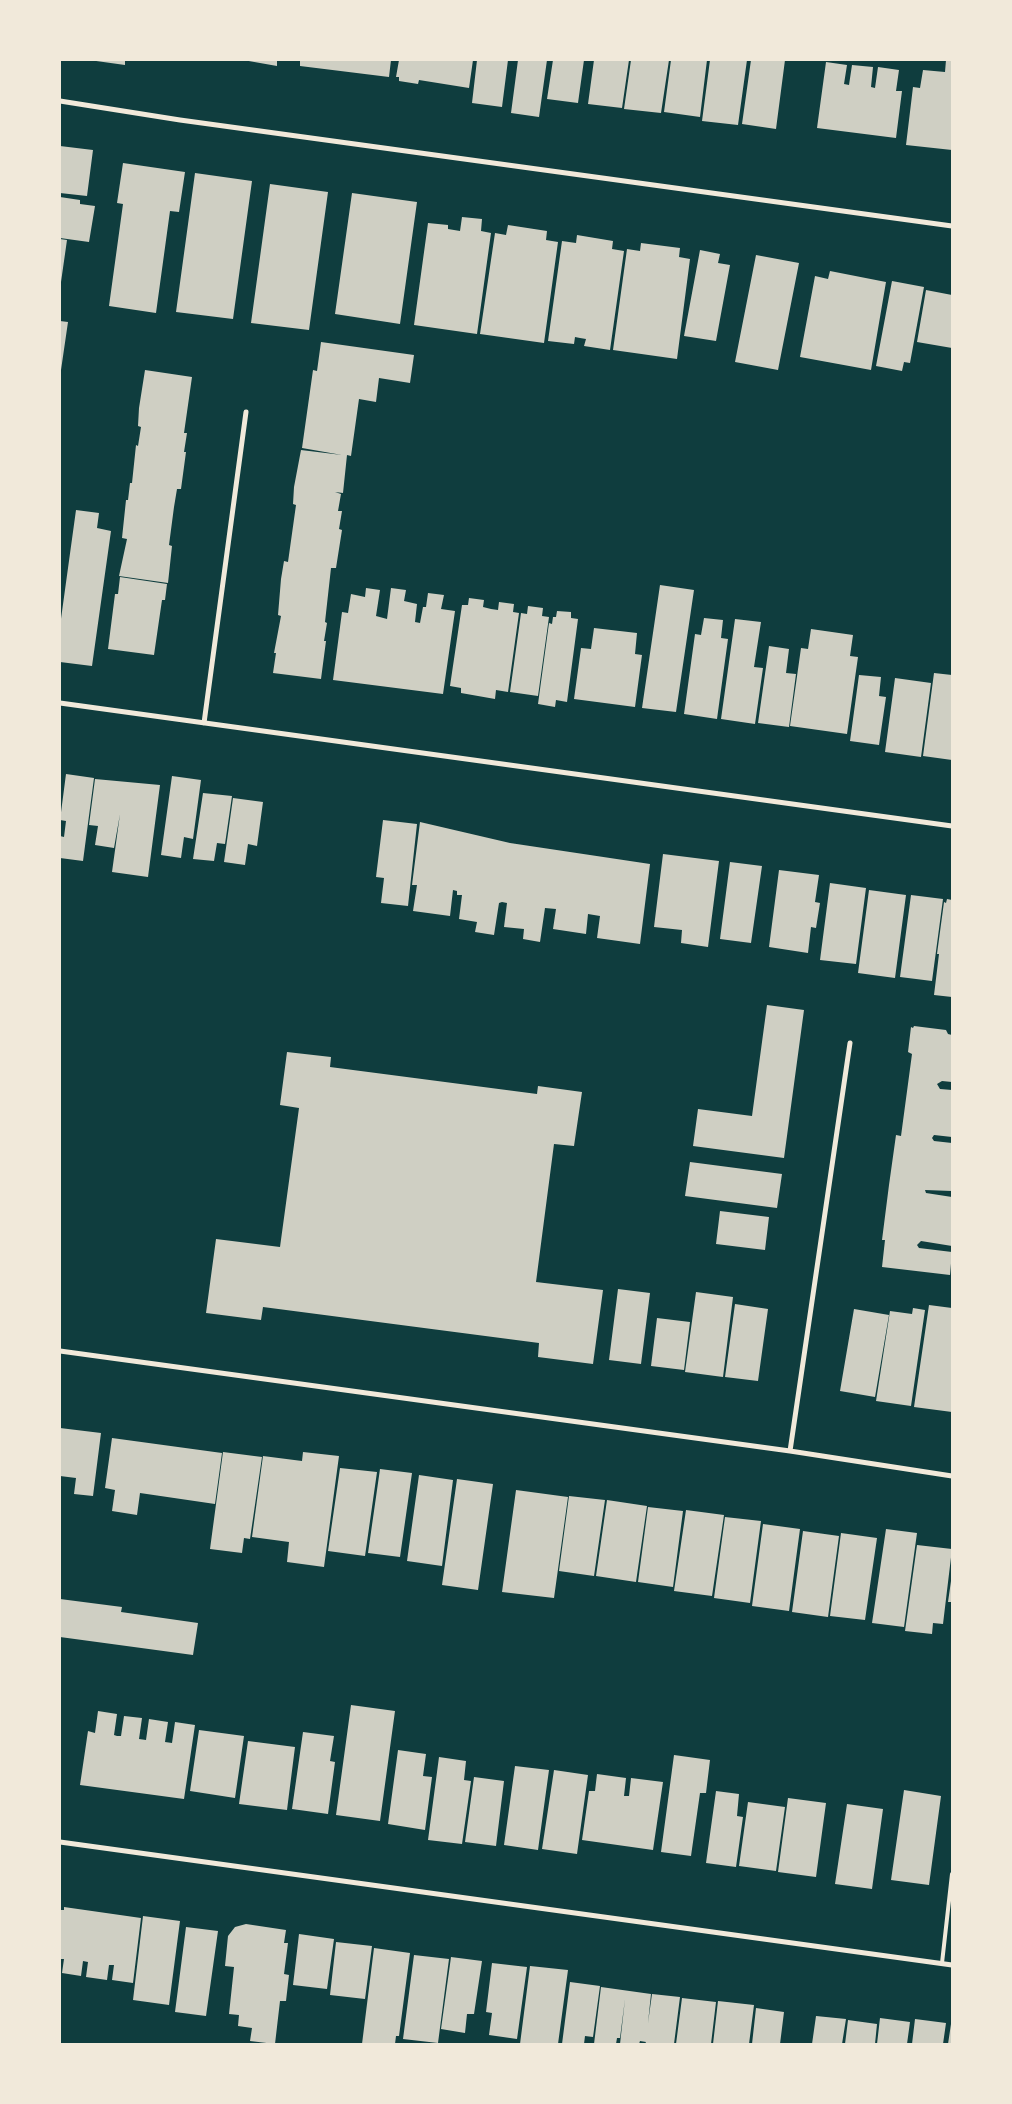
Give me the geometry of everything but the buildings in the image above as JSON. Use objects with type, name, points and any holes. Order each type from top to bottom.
[{"type":"street","points":[[60,101],[180,120],[952,226]]},
{"type":"street","points":[[204,723],[246,412]]},
{"type":"street","points":[[60,702],[952,826]]},
{"type":"street","points":[[790,1451],[850,1043]]},
{"type":"street","points":[[60,1351],[790,1451],[952,1476]]},
{"type":"street","points":[[60,1842],[952,1965]]},
{"type":"lane","points":[[942,1964],[952,1874]]}]
